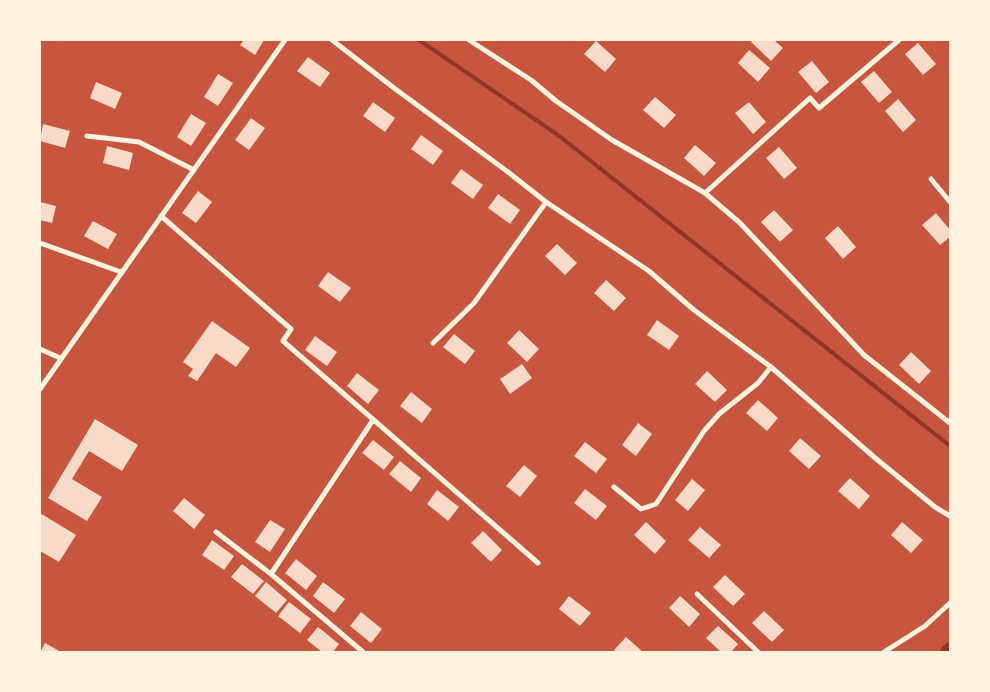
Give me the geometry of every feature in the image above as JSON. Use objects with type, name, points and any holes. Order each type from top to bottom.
[{"type":"street","points":[[40,389],[285,40]]},
{"type":"street","points":[[332,40],[546,202],[649,271],[694,310],[771,368],[935,507],[950,516]]},
{"type":"street","points":[[469,40],[531,80],[556,101],[612,140],[705,193],[740,223],[864,354],[950,423]]},
{"type":"street","points":[[705,193],[810,98],[819,108],[899,40]]},
{"type":"street","points":[[87,136],[139,142],[194,170]]},
{"type":"street","points":[[931,179],[950,202]]},
{"type":"street","points":[[433,343],[474,303],[546,202]]},
{"type":"street","points":[[161,216],[292,329],[282,341],[538,563]]},
{"type":"street","points":[[40,243],[121,272]]},
{"type":"street","points":[[40,349],[60,358]]},
{"type":"street","points":[[614,487],[641,509],[656,504],[704,431],[719,414],[758,383],[771,368]]},
{"type":"street","points":[[271,574],[374,420]]},
{"type":"street","points":[[216,532],[271,574],[363,652]]},
{"type":"street","points":[[697,594],[758,652]]},
{"type":"street","points":[[884,652],[925,626],[950,604]]},
{"type":"building","points":[[244,40],[264,40],[255,55],[240,45]]},
{"type":"building","points":[[753,40],[774,40],[783,48],[771,61],[751,42]]},
{"type":"building","points":[[596,41],[616,59],[605,72],[584,54]]},
{"type":"building","points":[[918,43],[936,64],[923,75],[905,54]]},
{"type":"building","points":[[749,50],[770,68],[758,82],[738,63]]},
{"type":"building","points":[[308,57],[330,73],[320,87],[297,71]]},
{"type":"building","points":[[812,61],[829,82],[816,93],[798,72]]},
{"type":"building","points":[[874,71],[892,92],[879,103],[861,82]]},
{"type":"building","points":[[218,74],[233,83],[218,106],[204,97]]},
{"type":"building","points":[[96,82],[122,93],[115,109],[90,98]]},
{"type":"building","points":[[655,97],[676,115],[664,128],[643,110]]},
{"type":"building","points":[[898,99],[916,120],[903,132],[885,111]]},
{"type":"building","points":[[373,102],[395,118],[385,132],[363,116]]},
{"type":"building","points":[[749,102],[766,122],[753,134],[735,113]]},
{"type":"building","points":[[191,114],[206,123],[191,146],[177,137]]},
{"type":"building","points":[[251,118],[265,128],[249,150],[235,140]]},
{"type":"building","points":[[43,124],[70,131],[65,148],[40,141]]},
{"type":"building","points":[[421,135],[443,151],[433,165],[411,149]]},
{"type":"building","points":[[695,145],[716,163],[704,176],[684,158]]},
{"type":"building","points":[[107,146],[133,153],[129,170],[103,163]]},
{"type":"building","points":[[779,147],[797,168],[784,179],[766,158]]},
{"type":"building","points":[[461,169],[483,185],[473,199],[451,183]]},
{"type":"building","points":[[198,191],[212,202],[196,223],[182,213]]},
{"type":"building","points":[[498,194],[520,210],[510,224],[488,208]]},
{"type":"building","points":[[40,202],[56,206],[52,223],[40,220]]},
{"type":"building","points":[[774,210],[793,230],[780,242],[761,222]]},
{"type":"building","points":[[936,213],[950,230],[950,237],[940,245],[922,225]]},
{"type":"building","points":[[93,221],[117,234],[108,249],[84,236]]},
{"type":"building","points":[[838,226],[856,247],[843,259],[825,238]]},
{"type":"building","points":[[557,244],[577,263],[565,275],[545,256]]},
{"type":"building","points":[[328,272],[351,288],[340,302],[318,286]]},
{"type":"building","points":[[606,280],[626,298],[614,311],[594,293]]},
{"type":"building","points":[[657,320],[679,336],[669,350],[647,335]]},
{"type":"building","points":[[212,321],[250,348],[236,367],[216,353],[197,381],[188,376],[193,369],[183,362]]},
{"type":"building","points":[[519,330],[539,349],[527,362],[507,343]]},
{"type":"building","points":[[454,334],[475,351],[465,364],[443,347]]},
{"type":"building","points":[[315,336],[337,352],[327,366],[305,350]]},
{"type":"building","points":[[911,352],[931,371],[919,384],[899,365]]},
{"type":"building","points":[[522,364],[532,378],[510,394],[500,379]]},
{"type":"building","points":[[707,371],[727,390],[715,402],[695,384]]},
{"type":"building","points":[[357,373],[379,390],[368,404],[347,386]]},
{"type":"building","points":[[411,392],[432,409],[422,423],[400,406]]},
{"type":"building","points":[[758,400],[778,418],[767,431],[746,413]]},
{"type":"building","points":[[95,419],[138,445],[122,471],[89,451],[72,479],[102,497],[87,521],[48,498]]},
{"type":"building","points":[[638,423],[652,434],[636,456],[622,445]]},
{"type":"building","points":[[800,438],[821,456],[809,469],[789,451]]},
{"type":"building","points":[[373,440],[394,457],[384,470],[362,453]]},
{"type":"building","points":[[585,442],[607,459],[596,473],[574,456]]},
{"type":"building","points":[[400,461],[421,478],[411,492],[389,474]]},
{"type":"building","points":[[524,465],[537,476],[520,497],[506,486]]},
{"type":"building","points":[[850,478],[870,496],[859,509],[838,491]]},
{"type":"building","points":[[692,479],[705,490],[688,511],[675,500]]},
{"type":"building","points":[[585,489],[607,506],[596,520],[574,503]]},
{"type":"building","points":[[437,490],[459,507],[448,521],[427,504]]},
{"type":"building","points":[[184,498],[205,515],[194,529],[173,511]]},
{"type":"building","points":[[40,513],[76,535],[59,562],[40,551]]},
{"type":"building","points":[[270,520],[285,529],[270,552],[255,542]]},
{"type":"building","points":[[646,522],[666,541],[655,554],[634,535]]},
{"type":"building","points":[[902,522],[923,540],[911,553],[891,535]]},
{"type":"building","points":[[700,527],[721,545],[709,558],[688,540]]},
{"type":"building","points":[[483,531],[502,550],[491,562],[471,543]]},
{"type":"building","points":[[212,540],[234,556],[224,570],[202,555]]},
{"type":"building","points":[[296,559],[317,576],[306,590],[285,573]]},
{"type":"building","points":[[242,564],[264,581],[253,594],[231,577]]},
{"type":"building","points":[[725,575],[745,594],[733,606],[713,587]]},
{"type":"building","points":[[266,582],[287,600],[276,613],[255,596]]},
{"type":"building","points":[[323,582],[345,599],[334,613],[313,596]]},
{"type":"building","points":[[569,596],[591,613],[580,626],[559,609]]},
{"type":"building","points":[[680,596],[700,614],[689,627],[669,608]]},
{"type":"building","points":[[289,602],[311,619],[300,633],[278,616]]},
{"type":"building","points":[[764,611],[784,630],[772,642],[752,623]]},
{"type":"building","points":[[361,612],[382,629],[371,643],[350,626]]},
{"type":"building","points":[[718,626],[738,644],[731,652],[721,652],[706,638]]},
{"type":"building","points":[[318,627],[339,644],[333,652],[322,652],[307,640]]},
{"type":"building","points":[[626,637],[643,652],[616,652],[614,650]]},
{"type":"building","points":[[45,643],[61,652],[40,652]]},
{"type":"waterway","points":[[419,40],[558,135],[950,446]]},
{"type":"waterway","points":[[946,652],[950,648]]}]
